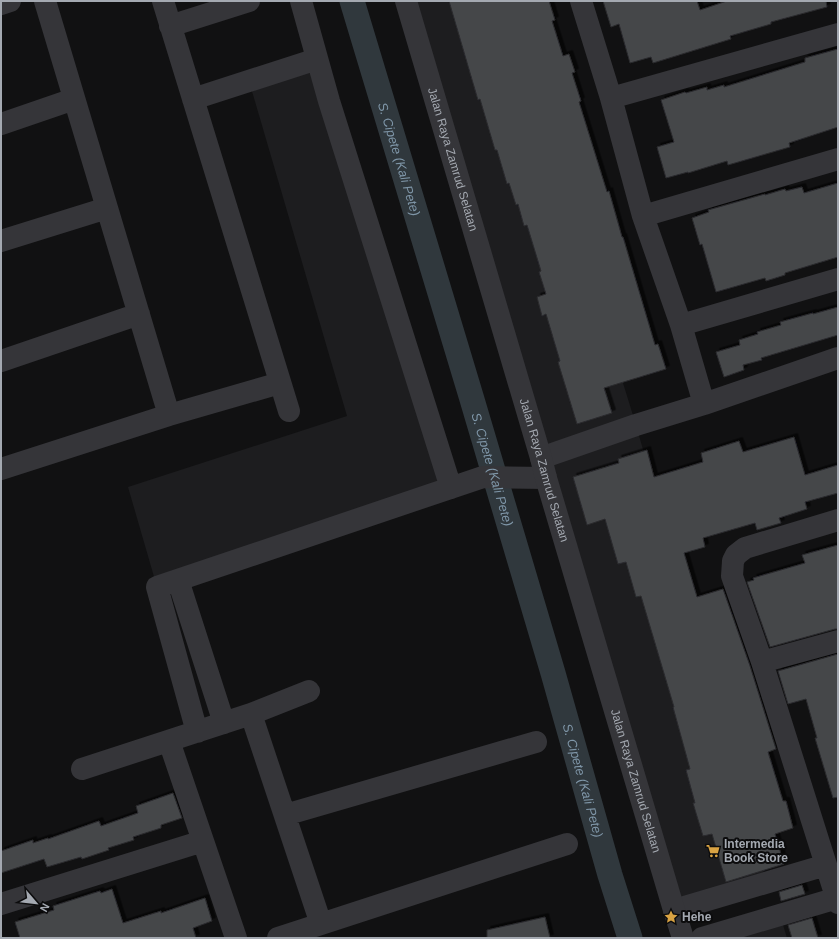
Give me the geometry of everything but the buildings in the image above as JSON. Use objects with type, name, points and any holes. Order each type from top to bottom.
[{"type":"street","points":[[1,4],[10,1]]},
{"type":"street","points":[[45,1],[169,415]]},
{"type":"street","points":[[163,1],[289,411]]},
{"type":"street","points":[[170,26],[249,1]]},
{"type":"street","points":[[301,1],[329,101],[451,488]]},
{"type":"street","name":"Jalan Raya Zamrud Selatan","points":[[406,1],[541,471],[683,938]]},
{"type":"street","points":[[581,1],[643,216],[681,325],[704,404]]},
{"type":"street","points":[[610,98],[838,34]]},
{"type":"street","points":[[193,99],[317,59]]},
{"type":"street","points":[[1,124],[74,99]]},
{"type":"street","points":[[643,216],[838,160]]},
{"type":"street","points":[[1,241],[107,208]]},
{"type":"street","points":[[681,325],[838,279]]},
{"type":"street","points":[[1,361],[139,314]]},
{"type":"street","points":[[197,732],[157,588],[483,476],[541,471],[636,425],[704,404],[838,358]]},
{"type":"street","points":[[1,469],[169,415],[280,383]]},
{"type":"street","points":[[834,885],[762,662],[732,576],[736,555],[745,548],[838,520]]},
{"type":"street","points":[[178,580],[224,723]]},
{"type":"street","points":[[762,662],[838,641]]},
{"type":"street","points":[[82,769],[252,714],[309,691]]},
{"type":"street","points":[[252,714],[321,924]]},
{"type":"street","points":[[169,741],[236,938]]},
{"type":"street","points":[[285,815],[536,742]]},
{"type":"street","points":[[1,904],[203,841]]},
{"type":"street","points":[[278,938],[567,844]]},
{"type":"street","points":[[674,910],[834,885]]},
{"type":"street","points":[[702,938],[834,885]]},
{"type":"shaded area","points":[[406,1],[505,1],[636,425],[767,883],[674,910]]},
{"type":"shaded area","points":[[317,59],[451,488],[157,587],[128,487],[347,416],[249,81]]},
{"type":"shaded area","points":[[780,915],[787,938],[702,938]]},
{"type":"waterway","name":"S. Cipete (Kali Pete)","points":[[352,1],[471,396],[553,673],[610,875],[630,938]]},
{"type":"place","name":"Intermedia Book Store","points":[[713,851]]},
{"type":"place","name":"Hehe","points":[[671,917]]}]
